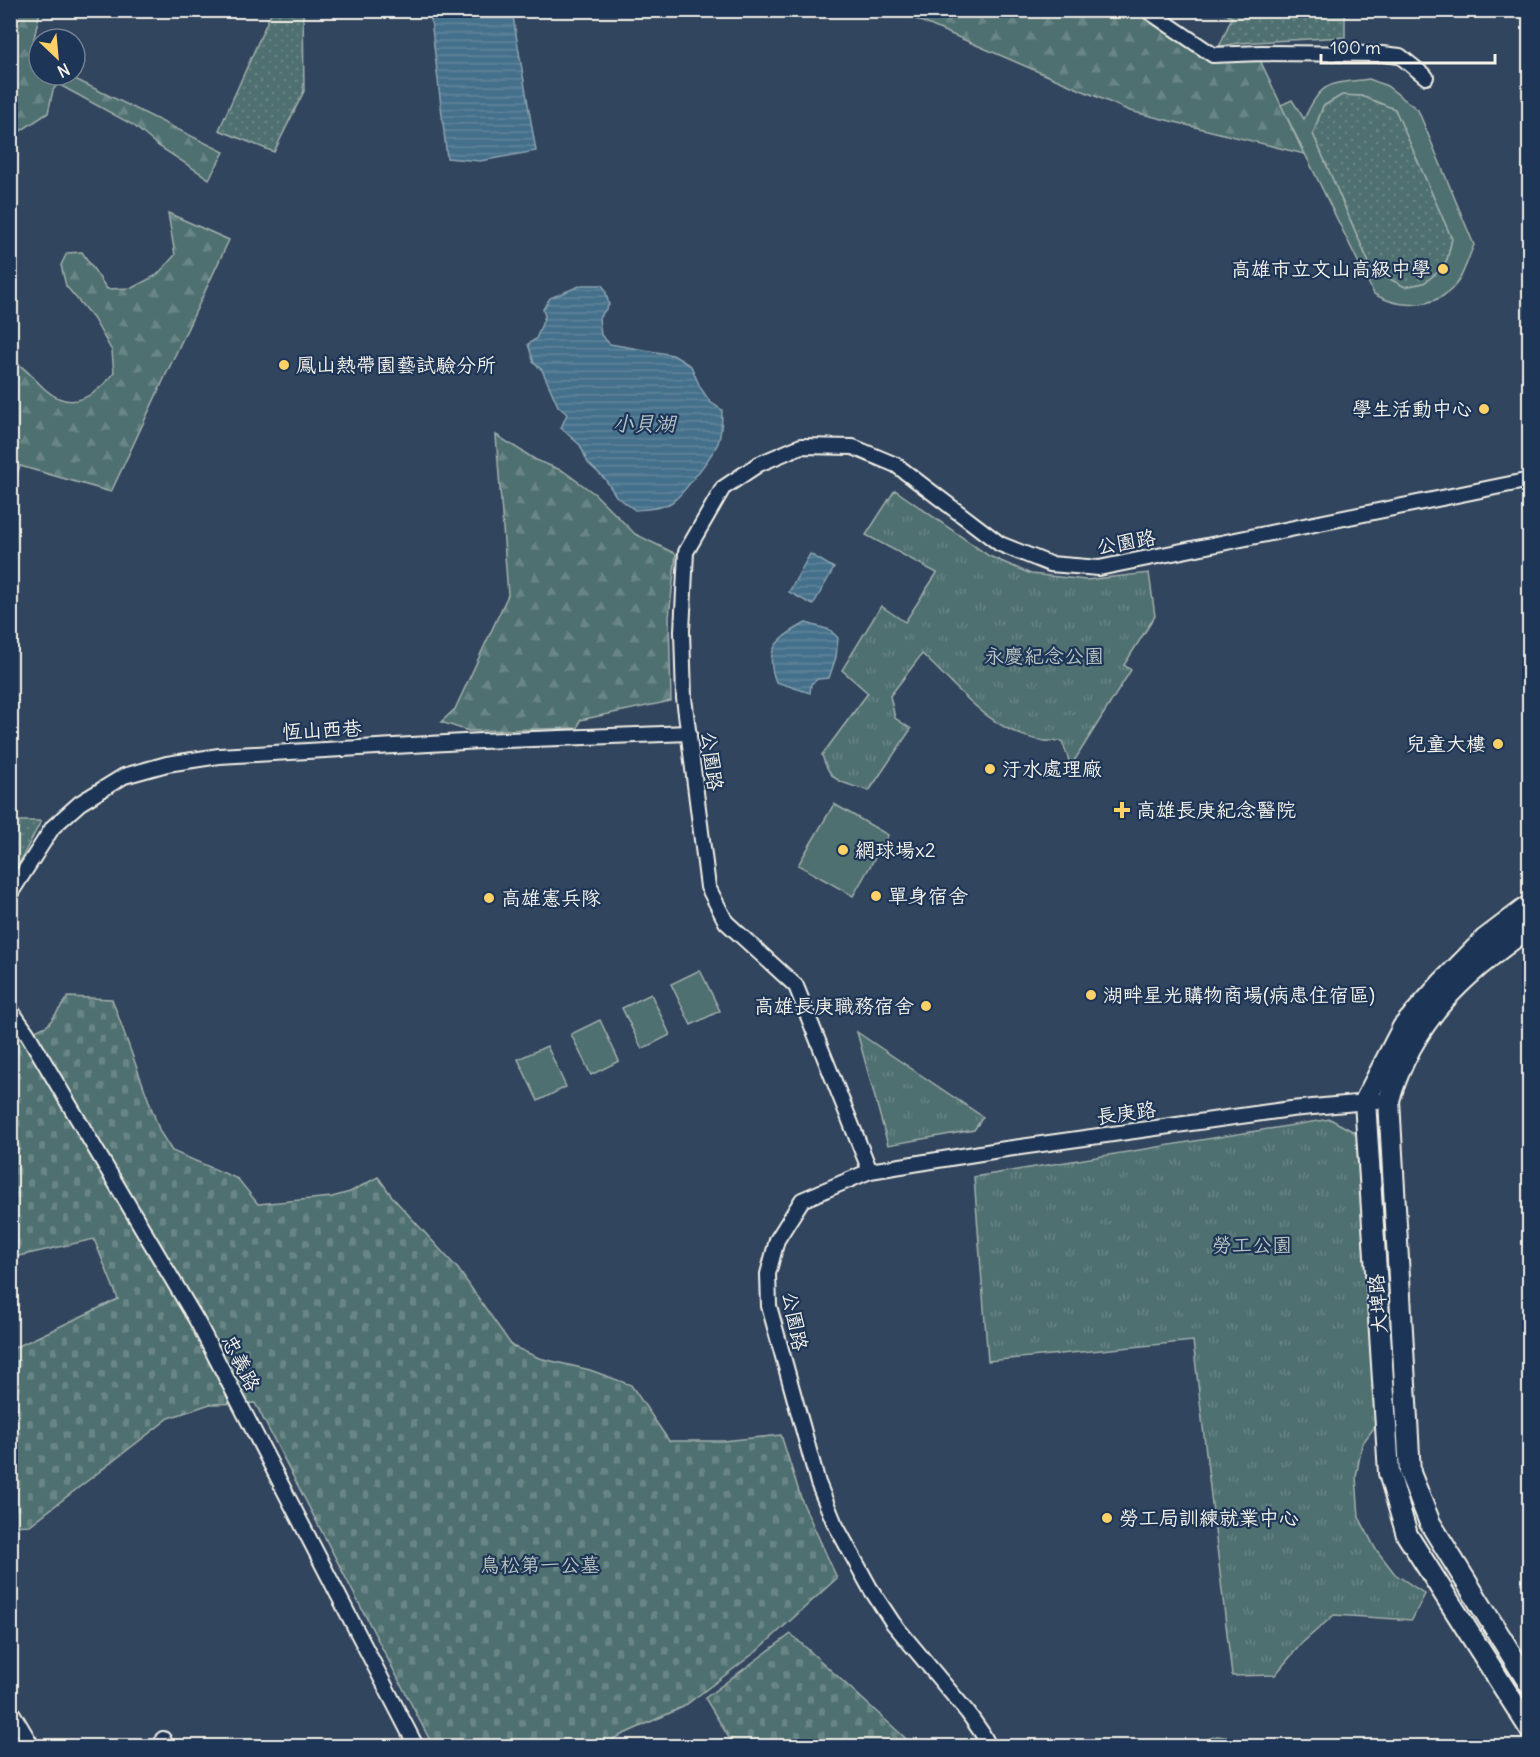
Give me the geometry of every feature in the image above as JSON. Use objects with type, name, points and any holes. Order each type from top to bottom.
[{"type":"main road","points":[[1365,1101],[1402,1028],[1485,939],[1530,905]]},
{"type":"main road","name":"大埤路","points":[[1530,927],[1458,983],[1412,1044],[1397,1071],[1389,1100],[1410,1473],[1430,1523],[1530,1685]]},
{"type":"main road","name":"大埤路","points":[[1365,1101],[1389,1473],[1407,1535],[1530,1729]]},
{"type":"street","points":[[1147,10],[1213,55],[1382,54],[1400,56],[1426,77]]},
{"type":"street","name":"公園路","points":[[989,1746],[968,1713],[892,1623],[834,1522],[818,1483],[769,1306],[768,1274],[777,1240],[802,1200],[870,1171],[796,986],[726,922],[708,887],[684,698],[682,632],[686,552],[723,488],[759,464],[801,446],[853,447],[885,460],[896,465],[1000,544],[1050,564],[1099,568],[1530,480]]},
{"type":"street","name":"恆山西巷","points":[[11,893],[53,827],[80,803],[124,776],[167,764],[219,756],[481,741],[689,733]]},
{"type":"street","name":"忠義路","points":[[10,1009],[27,1033],[197,1321],[416,1746]]},
{"type":"street","name":"長庚路","points":[[870,1171],[999,1150],[1291,1109],[1389,1100]]},
{"type":"street","points":[[10,1709],[32,1746]]},
{"type":"green space","points":[[10,11],[40,11],[37,27],[27,27],[27,87],[56,87],[48,113],[19,132],[11,130]]},
{"type":"green space","points":[[272,11],[303,11],[304,91],[274,152],[219,130]]},
{"type":"green space","points":[[897,11],[1138,11],[1210,58],[1260,60],[1304,154],[1130,111]]},
{"type":"green space","points":[[1219,11],[1345,11],[1345,37],[1237,43],[1219,47],[1232,17]]},
{"type":"green space","points":[[1369,79],[1387,86],[1418,110],[1474,245],[1459,280],[1451,290],[1442,297],[1420,304],[1396,303],[1374,294],[1281,105],[1292,100],[1304,119],[1316,97],[1328,86]],"holes":[[[1342,95],[1362,96],[1395,109],[1452,239],[1447,260],[1438,272],[1424,283],[1405,287],[1372,270],[1313,134],[1323,106]]]},
{"type":"green space","points":[[87,85],[224,152],[209,179],[157,145],[133,125],[63,87],[87,87]]},
{"type":"green space","points":[[1342,95],[1362,96],[1395,109],[1452,239],[1447,260],[1438,272],[1424,283],[1405,287],[1372,270],[1313,134],[1323,106]]},
{"type":"green space","points":[[168,213],[229,240],[111,492],[20,466],[11,490],[11,359],[46,390],[65,400],[74,401],[91,394],[114,373],[112,351],[93,318],[66,286],[61,265],[67,253],[82,252],[107,289],[132,288],[157,275],[175,255]]},
{"type":"green space","points":[[496,435],[536,460],[563,471],[595,494],[635,534],[676,554],[669,617],[671,701],[580,720],[578,728],[468,731],[441,722],[455,709],[508,595]]},
{"type":"green space","name":"永慶紀念公園","points":[[895,490],[989,556],[1031,574],[1086,580],[1149,573],[1155,616],[1124,665],[1131,670],[1071,766],[1062,741],[1039,740],[1004,727],[975,706],[922,654],[890,696],[895,718],[911,729],[869,791],[845,784],[829,772],[822,755],[868,693],[842,670],[881,606],[905,622],[937,573],[866,535]]},
{"type":"green space","name":"網球場x2","points":[[834,804],[888,835],[853,896],[798,865]]},
{"type":"green space","points":[[10,821],[41,821],[11,879]]},
{"type":"green space","points":[[700,970],[720,1011],[691,1025],[671,984]]},
{"type":"green space","points":[[651,994],[670,1035],[642,1049],[622,1008]]},
{"type":"green space","name":"鳥松第一公墓","points":[[68,997],[112,999],[160,1132],[172,1151],[238,1179],[258,1204],[332,1197],[350,1192],[378,1177],[394,1199],[458,1269],[512,1346],[539,1358],[590,1370],[631,1385],[669,1441],[723,1441],[781,1435],[802,1501],[837,1578],[757,1651],[683,1707],[613,1739],[605,1746],[433,1746],[255,1403],[210,1404],[169,1418],[30,1525],[11,1526],[10,1350],[118,1299],[94,1239],[10,1258],[11,1043],[48,1025]]},
{"type":"green space","points":[[600,1020],[619,1061],[591,1075],[571,1034]]},
{"type":"green space","points":[[857,1032],[983,1117],[974,1130],[888,1145]]},
{"type":"green space","points":[[547,1046],[566,1087],[538,1101],[518,1059]]},
{"type":"green space","name":"勞工公園","points":[[1330,1119],[1358,1134],[1376,1425],[1362,1444],[1356,1477],[1359,1517],[1375,1548],[1395,1574],[1425,1594],[1412,1620],[1334,1615],[1301,1644],[1275,1675],[1232,1676],[1193,1341],[988,1361],[974,1177]]},
{"type":"green space","points":[[791,1634],[914,1746],[734,1746],[705,1698]]},
{"type":"green space","points":[[1217,1736],[1270,1743],[1275,1746],[1186,1746]]},
{"type":"water","points":[[430,11],[512,11],[536,151],[480,161],[447,158]]},
{"type":"water","name":"小貝湖","points":[[582,285],[602,285],[605,289],[609,305],[599,318],[601,335],[610,344],[673,355],[691,366],[700,387],[710,402],[722,410],[720,435],[715,448],[683,492],[672,502],[663,506],[635,510],[616,496],[605,479],[588,463],[580,445],[561,428],[567,414],[558,406],[542,370],[534,363],[528,344],[536,339],[545,316],[543,309],[550,298]]},
{"type":"water","points":[[810,554],[834,568],[813,605],[789,592]]},
{"type":"water","points":[[806,623],[830,630],[838,638],[836,657],[829,678],[818,679],[811,684],[810,693],[776,682],[771,661],[772,652],[781,639]]},
{"type":"place","name":"高雄市立文山高級中學","points":[[1443,269]]},
{"type":"place","name":"鳳山熱帶園藝試驗分所","points":[[284,365]]},
{"type":"place","name":"學生活動中心","points":[[1484,409]]},
{"type":"place","name":"兒童大樓","points":[[1498,744]]},
{"type":"place","name":"汙水處理廠","points":[[990,769]]},
{"type":"place","name":"高雄長庚紀念醫院","points":[[1122,810]]},
{"type":"place","name":"網球場x2","points":[[843,850]]},
{"type":"place","name":"單身宿舍","points":[[876,896]]},
{"type":"place","name":"高雄憲兵隊","points":[[489,898]]},
{"type":"place","name":"湖畔星光購物商場(病患住宿區)","points":[[1091,995]]},
{"type":"place","name":"高雄長庚職務宿舍","points":[[926,1006]]},
{"type":"place","name":"勞工局訓練就業中心","points":[[1107,1518]]}]
